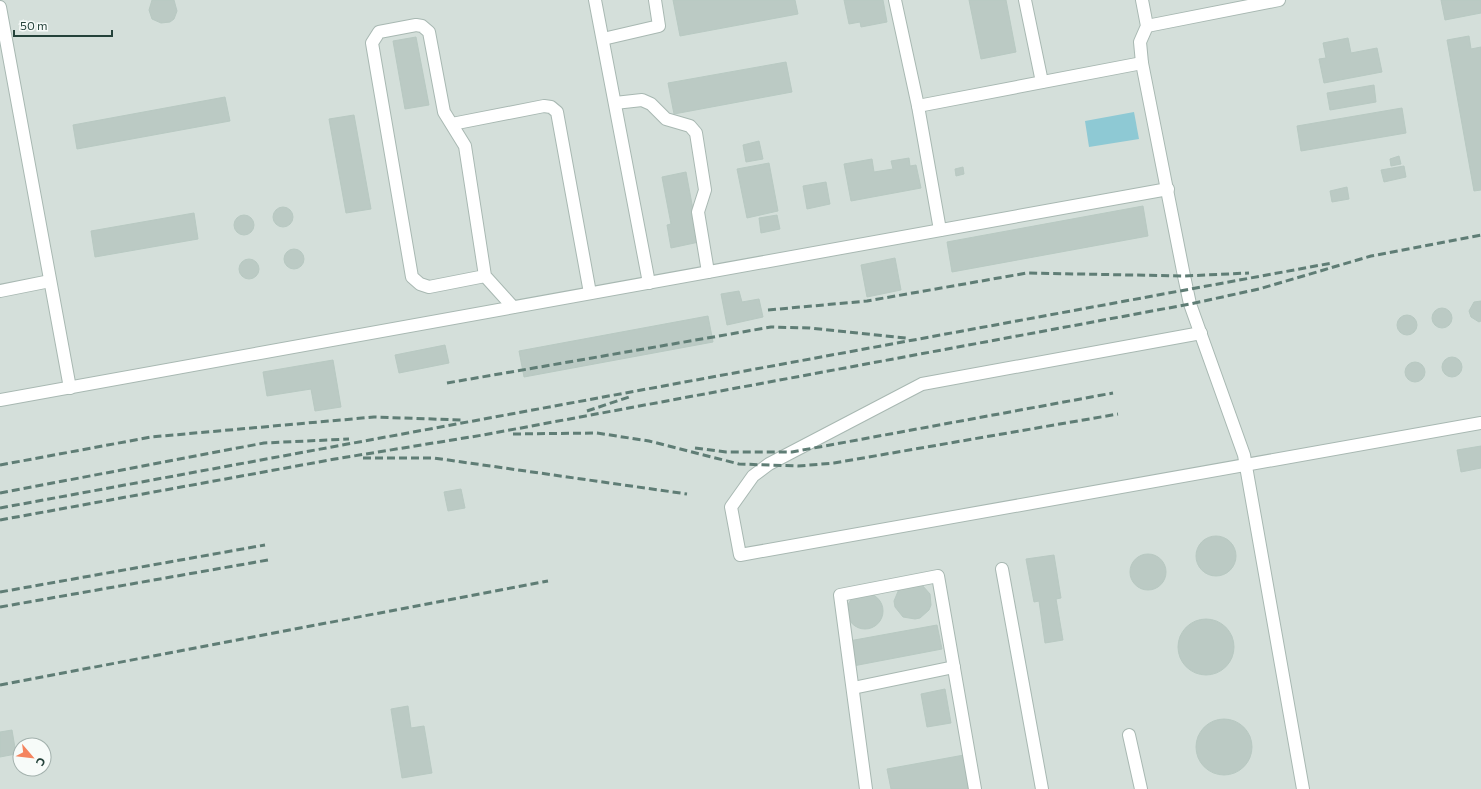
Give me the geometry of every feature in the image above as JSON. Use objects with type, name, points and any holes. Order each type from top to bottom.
[{"type":"lane","points":[[596,0],[649,283]]},
{"type":"lane","points":[[603,39],[659,26],[655,0]]},
{"type":"lane","points":[[895,0],[918,106],[940,230]]},
{"type":"lane","points":[[1025,0],[1042,82]]},
{"type":"lane","points":[[1142,0],[1147,26],[1140,42],[1142,63],[1190,304],[1244,455],[1303,789]]},
{"type":"lane","points":[[1147,26],[1279,0]]},
{"type":"lane","points":[[0,6],[70,388]]},
{"type":"lane","points":[[485,276],[429,287],[420,284],[412,277],[372,44],[379,32],[416,25],[422,26],[429,32],[444,112],[465,146],[485,276],[513,307]]},
{"type":"lane","points":[[918,106],[1142,63]]},
{"type":"lane","points":[[615,103],[642,100],[651,104],[666,119],[690,126],[696,133],[705,190],[698,212],[708,272]]},
{"type":"lane","points":[[452,124],[544,106],[551,107],[558,112],[590,293]]},
{"type":"lane","points":[[0,400],[1168,189]]},
{"type":"lane","points":[[0,291],[50,281]]},
{"type":"lane","points":[[1201,333],[922,384],[769,464],[753,476],[731,507],[740,555],[1481,423]]},
{"type":"lane","points":[[1002,569],[1042,789]]},
{"type":"lane","points":[[866,789],[840,595],[938,576],[975,789]]},
{"type":"lane","points":[[853,688],[954,667]]},
{"type":"lane","points":[[1129,735],[1141,789]]},
{"type":"shaded area","points":[[0,0],[1481,0],[1481,789],[0,789]]},
{"type":"water","points":[[1134,112],[1139,139],[1089,147],[1085,121]]},
{"type":"building","points":[[152,0],[174,0],[177,11],[174,19],[170,22],[161,23],[152,19],[149,10]]},
{"type":"building","points":[[673,0],[795,0],[798,14],[680,36]]},
{"type":"building","points":[[844,0],[883,0],[887,22],[861,27],[860,22],[849,24]]},
{"type":"building","points":[[969,0],[1006,0],[1016,52],[981,59]]},
{"type":"building","points":[[1441,0],[1481,0],[1481,13],[1445,20]]},
{"type":"building","points":[[1469,36],[1471,49],[1481,47],[1481,190],[1474,191],[1447,40]]},
{"type":"building","points":[[416,37],[429,105],[405,109],[393,41]]},
{"type":"building","points":[[1348,38],[1351,53],[1377,48],[1382,72],[1324,83],[1319,59],[1326,58],[1323,43]]},
{"type":"building","points":[[786,62],[792,92],[674,114],[668,83]]},
{"type":"building","points":[[1374,85],[1376,102],[1330,110],[1327,93]]},
{"type":"building","points":[[225,97],[230,121],[77,149],[73,125]]},
{"type":"building","points":[[1402,108],[1406,133],[1301,151],[1297,126]]},
{"type":"building","points":[[354,115],[371,209],[346,213],[329,119]]},
{"type":"building","points":[[759,141],[763,159],[746,162],[743,145]]},
{"type":"building","points":[[1399,156],[1401,164],[1391,166],[1390,159]]},
{"type":"building","points":[[909,158],[910,166],[916,165],[921,188],[851,201],[844,164],[872,159],[874,172],[893,169],[891,161]]},
{"type":"building","points":[[769,163],[778,211],[747,218],[737,169]]},
{"type":"building","points":[[1404,166],[1406,177],[1384,182],[1381,170]]},
{"type":"building","points":[[963,167],[964,174],[956,176],[955,169]]},
{"type":"building","points":[[686,172],[699,242],[671,248],[667,225],[671,224],[662,177]]},
{"type":"building","points":[[826,182],[830,204],[807,209],[803,186]]},
{"type":"building","points":[[1347,187],[1349,199],[1332,202],[1330,191]]},
{"type":"building","points":[[1143,206],[1148,236],[952,272],[947,242]]},
{"type":"building","points":[[283,207],[290,210],[293,217],[290,224],[283,227],[276,224],[273,217],[276,210]]},
{"type":"building","points":[[194,213],[198,239],[95,257],[91,231]]},
{"type":"building","points":[[244,215],[251,218],[254,225],[251,232],[244,235],[237,232],[234,225],[237,218]]},
{"type":"building","points":[[777,215],[780,229],[761,233],[759,218]]},
{"type":"building","points":[[294,249],[301,252],[304,259],[301,266],[294,269],[287,266],[284,259],[287,252]]},
{"type":"building","points":[[895,258],[901,290],[867,297],[861,265]]},
{"type":"building","points":[[249,259],[256,262],[259,269],[256,276],[249,279],[242,276],[239,269],[242,262]]},
{"type":"building","points":[[739,291],[742,302],[759,299],[763,317],[727,325],[721,294]]},
{"type":"building","points":[[1481,301],[1481,321],[1479,322],[1471,317],[1469,311],[1474,302]]},
{"type":"building","points":[[1442,308],[1449,311],[1452,318],[1449,325],[1442,328],[1435,325],[1432,318],[1435,311]]},
{"type":"building","points":[[1407,315],[1414,318],[1417,325],[1414,332],[1407,335],[1400,332],[1397,325],[1400,318]]},
{"type":"building","points":[[708,316],[713,342],[524,377],[519,351]]},
{"type":"building","points":[[445,345],[449,363],[399,373],[395,355]]},
{"type":"building","points":[[1452,357],[1459,360],[1462,367],[1459,374],[1452,377],[1445,374],[1442,367],[1445,360]]},
{"type":"building","points":[[333,360],[341,407],[315,411],[311,389],[267,396],[263,372]]},
{"type":"building","points":[[1415,362],[1422,365],[1425,372],[1422,379],[1415,382],[1408,379],[1405,372],[1408,365]]},
{"type":"building","points":[[1481,446],[1481,468],[1461,472],[1457,450]]},
{"type":"building","points":[[461,489],[465,508],[448,511],[444,492]]},
{"type":"building","points":[[1212,536],[1220,536],[1227,539],[1233,545],[1236,556],[1233,567],[1227,573],[1220,576],[1212,576],[1205,573],[1199,567],[1196,560],[1196,552],[1199,545],[1205,539]]},
{"type":"building","points":[[1152,554],[1161,559],[1165,565],[1165,579],[1161,585],[1152,590],[1144,590],[1135,585],[1131,579],[1130,568],[1135,559],[1141,555]]},
{"type":"building","points":[[1054,555],[1061,598],[1056,599],[1063,640],[1045,643],[1039,601],[1034,602],[1026,559]]},
{"type":"building","points":[[922,585],[930,594],[931,605],[929,610],[920,618],[915,619],[903,617],[895,607],[894,601],[899,589]]},
{"type":"building","points":[[869,593],[878,598],[882,604],[882,618],[878,624],[869,629],[861,629],[852,624],[848,618],[847,607],[852,598],[858,594]]},
{"type":"building","points":[[1201,619],[1211,619],[1226,627],[1232,636],[1234,647],[1232,658],[1226,667],[1211,675],[1201,675],[1190,670],[1183,663],[1178,652],[1178,642],[1183,631],[1190,624]]},
{"type":"building","points":[[937,625],[942,649],[853,666],[849,641]]},
{"type":"building","points":[[945,689],[951,723],[927,727],[921,694]]},
{"type":"building","points":[[408,706],[411,728],[424,726],[432,773],[402,778],[391,709]]},
{"type":"building","points":[[1219,719],[1229,719],[1244,727],[1250,736],[1252,747],[1250,758],[1244,767],[1229,775],[1219,775],[1208,770],[1201,763],[1196,752],[1196,742],[1201,731],[1208,724]]},
{"type":"building","points":[[12,730],[12,755],[0,757],[0,732]]},
{"type":"building","points":[[964,755],[970,789],[891,789],[887,769]]},
{"type":"railway","points":[[0,520],[335,459],[483,435],[1190,304],[1259,289],[1371,256],[1481,235]]},
{"type":"railway","points":[[0,508],[1332,263]]},
{"type":"railway","points":[[768,310],[867,301],[1027,273],[1184,276],[1249,273]]},
{"type":"railway","points":[[447,383],[771,327],[810,328],[906,338]]},
{"type":"railway","points":[[695,448],[726,452],[792,452],[1113,393]]},
{"type":"railway","points":[[587,411],[629,397]]},
{"type":"railway","points":[[513,434],[597,433],[649,441],[739,464],[798,466],[834,463],[1118,414]]},
{"type":"railway","points":[[0,465],[151,437],[374,417],[462,420]]},
{"type":"railway","points":[[0,493],[264,443],[349,439]]},
{"type":"railway","points":[[363,458],[434,458],[687,494]]},
{"type":"railway","points":[[0,592],[265,545]]},
{"type":"railway","points":[[0,607],[268,560]]},
{"type":"railway","points":[[0,685],[548,581]]}]
